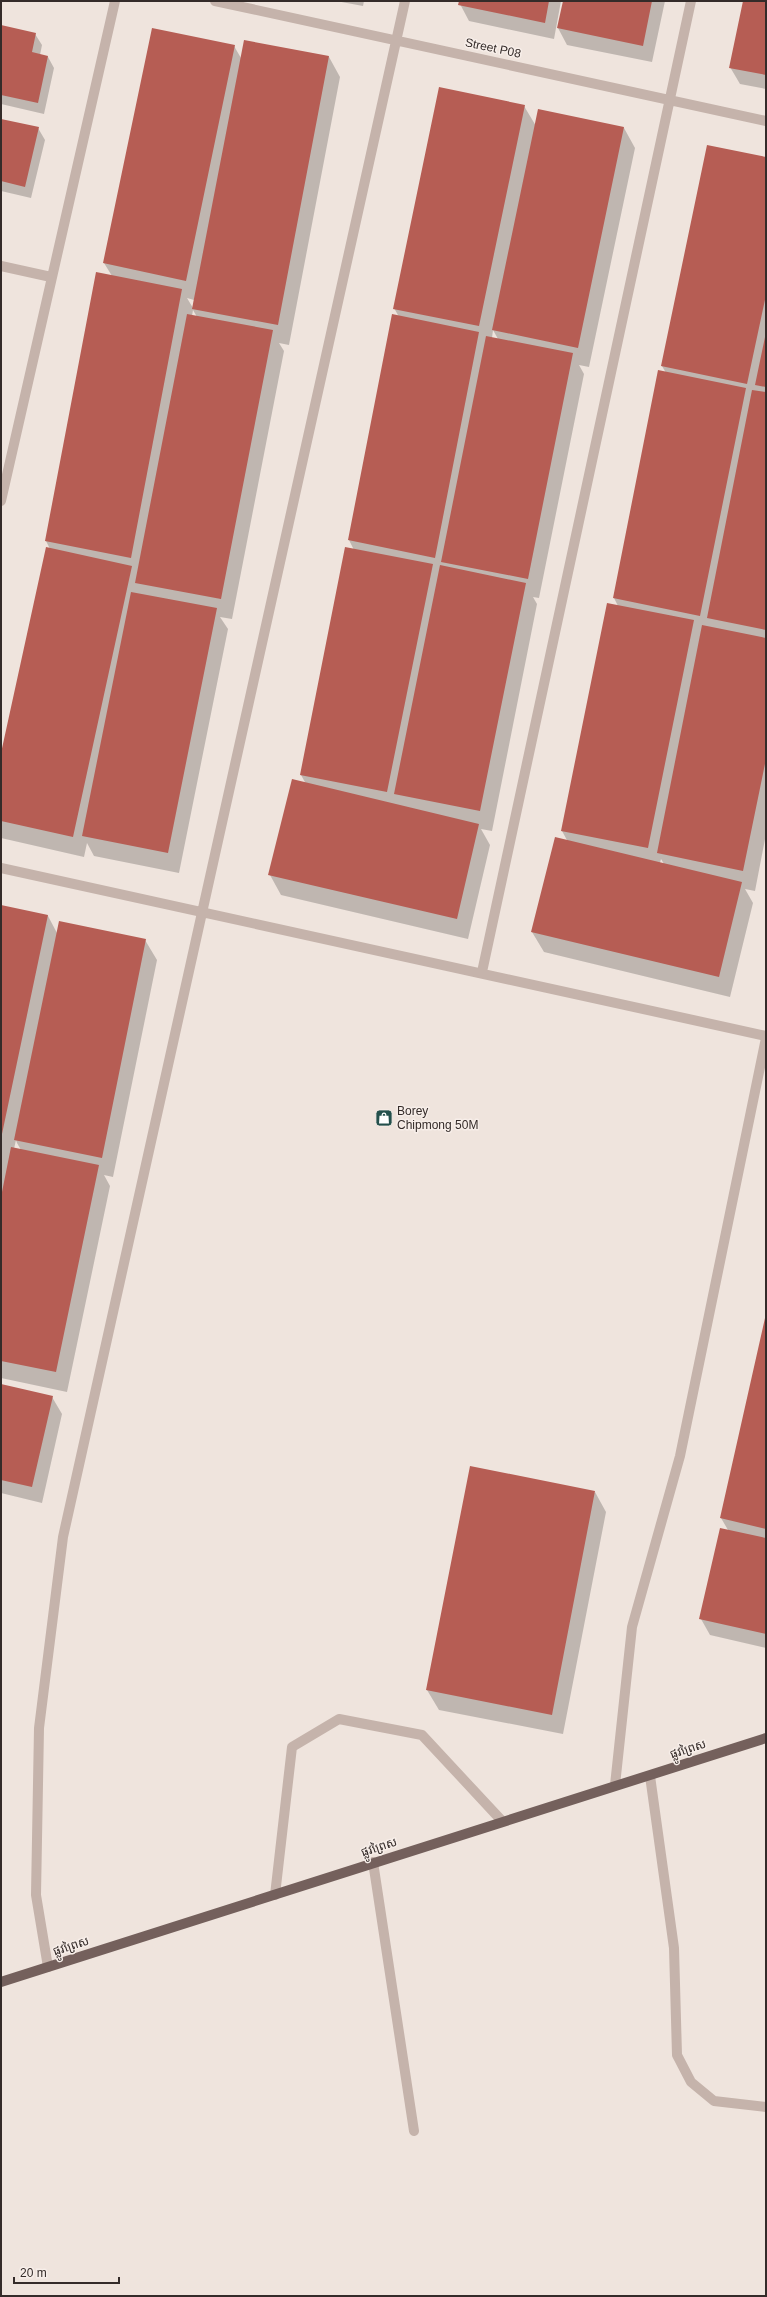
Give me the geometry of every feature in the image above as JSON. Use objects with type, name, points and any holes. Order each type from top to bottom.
[{"type":"main road","name":"ផ្លូវព្រៃស","points":[[1,1982],[373,1862],[615,1785],[650,1776],[766,1738]]},
{"type":"street","points":[[1,501],[115,1]]},
{"type":"street","name":"Street P08","points":[[215,1],[766,121]]},
{"type":"street","points":[[48,1967],[36,1895],[39,1728],[62,1537],[405,1]]},
{"type":"street","points":[[482,972],[691,1]]},
{"type":"street","points":[[1,266],[51,277]]},
{"type":"street","points":[[1,868],[482,972],[766,1037],[680,1456],[632,1627],[615,1785]]},
{"type":"street","points":[[275,1894],[292,1747],[339,1719],[422,1735],[502,1821]]},
{"type":"street","points":[[650,1776],[674,1948],[677,2055],[691,2082],[714,2101],[766,2107]]},
{"type":"street","points":[[373,1862],[414,2131]]},
{"type":"building","points":[[459,1],[549,1],[545,23],[458,5]]},
{"type":"building","points":[[563,1],[652,1],[643,46],[557,28]]},
{"type":"building","points":[[743,1],[766,1],[766,75],[729,68]]},
{"type":"building","points":[[1,25],[36,33],[32,52],[48,56],[38,103],[1,95]]},
{"type":"building","points":[[152,28],[235,45],[186,281],[103,263]]},
{"type":"building","points":[[244,40],[329,56],[278,325],[192,309]]},
{"type":"building","points":[[439,87],[525,105],[479,326],[393,309]]},
{"type":"building","points":[[538,109],[624,127],[578,348],[492,330]]},
{"type":"building","points":[[1,119],[39,127],[25,187],[1,181]]},
{"type":"building","points":[[707,145],[766,157],[766,295],[747,384],[661,366]]},
{"type":"building","points":[[96,272],[182,289],[131,558],[45,541]]},
{"type":"building","points":[[187,314],[273,330],[221,599],[135,583]]},
{"type":"building","points":[[392,314],[479,332],[435,558],[348,540]]},
{"type":"building","points":[[486,336],[573,353],[528,579],[441,562]]},
{"type":"building","points":[[766,337],[766,387],[755,385]]},
{"type":"building","points":[[658,370],[746,388],[700,616],[613,598]]},
{"type":"building","points":[[752,390],[766,392],[766,630],[707,618]]},
{"type":"building","points":[[46,547],[132,566],[73,837],[1,821],[1,753]]},
{"type":"building","points":[[345,547],[433,564],[387,792],[300,775]]},
{"type":"building","points":[[440,565],[526,583],[480,811],[394,794]]},
{"type":"building","points":[[131,592],[217,608],[168,853],[82,836]]},
{"type":"building","points":[[607,603],[694,620],[648,848],[561,831]]},
{"type":"building","points":[[702,625],[766,638],[766,759],[743,871],[657,853]]},
{"type":"building","points":[[292,779],[479,824],[457,919],[268,875]]},
{"type":"building","points":[[555,837],[742,882],[719,977],[531,932]]},
{"type":"building","points":[[1,905],[48,915],[2,1134],[1,1134]]},
{"type":"building","points":[[59,921],[146,939],[102,1158],[14,1140]]},
{"type":"building","points":[[11,1147],[99,1165],[56,1372],[1,1361],[1,1197]]},
{"type":"building","points":[[766,1318],[766,1529],[720,1518]]},
{"type":"building","points":[[1,1384],[53,1396],[32,1487],[1,1480]]},
{"type":"building","points":[[470,1466],[595,1491],[552,1715],[426,1690]]},
{"type":"building","points":[[720,1528],[766,1538],[766,1634],[699,1619]]},
{"type":"place","name":"Borey Chipmong 50M","points":[[384,1118]]}]
